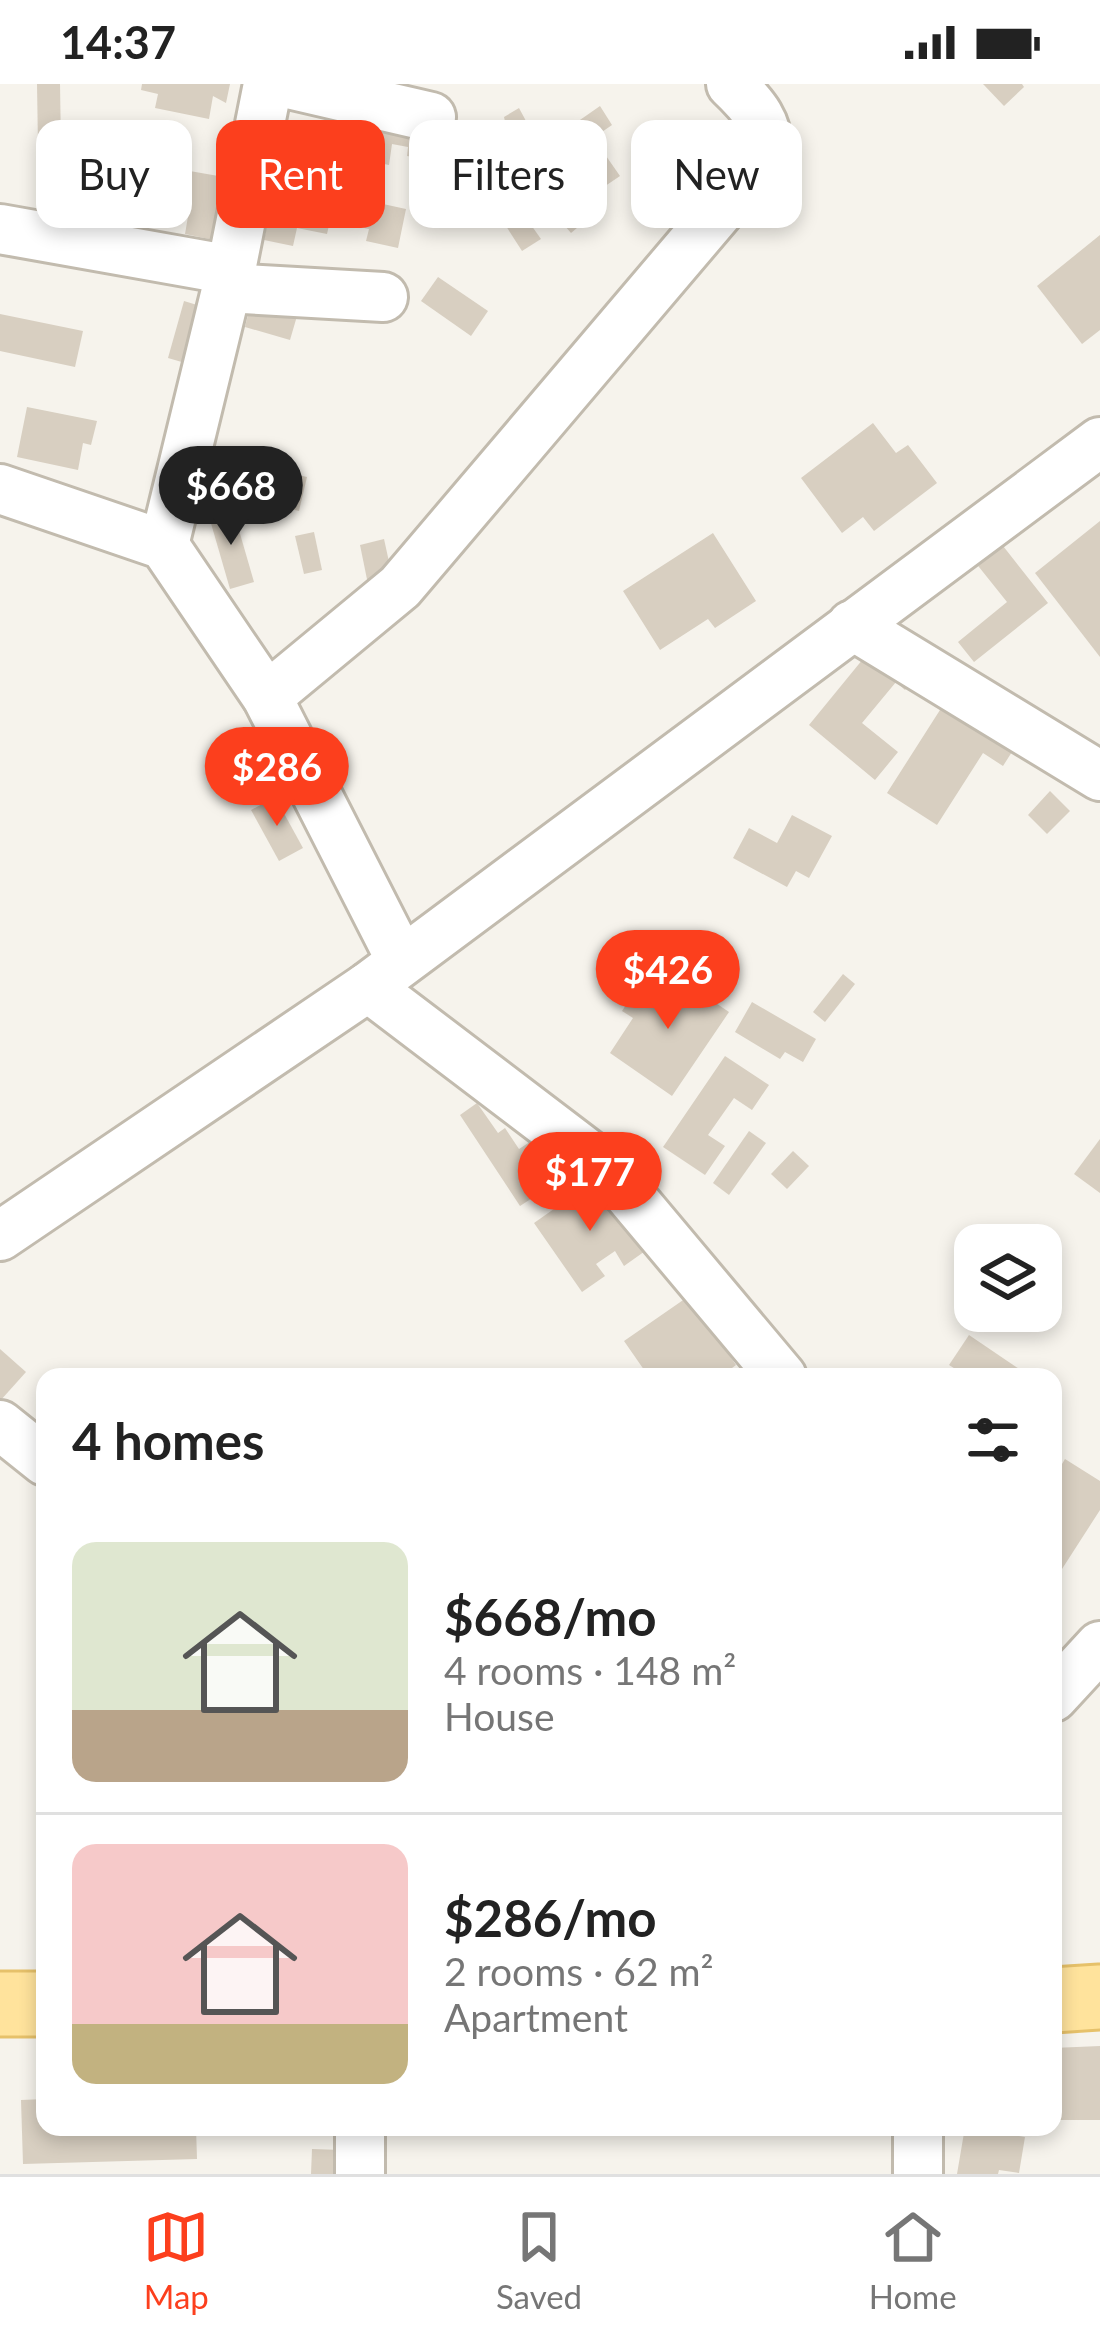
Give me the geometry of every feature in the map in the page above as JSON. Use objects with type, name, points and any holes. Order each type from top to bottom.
[{"type":"main road","points":[[1062,1999],[1100,1997]]},
{"type":"main road","points":[[0,2004],[36,2004]]},
{"type":"street","points":[[164,544],[228,279],[268,84]]},
{"type":"street","points":[[289,84],[431,117]]},
{"type":"street","points":[[267,697],[400,587],[766,156],[766,128],[731,84]]},
{"type":"street","points":[[0,229],[228,279],[383,297]]},
{"type":"street","points":[[0,1236],[384,974],[1100,442]]},
{"type":"street","points":[[0,488],[164,544],[267,697],[384,974],[621,1185],[774,1368]]},
{"type":"street","points":[[852,625],[1100,776]]},
{"type":"street","points":[[0,1425],[36,1454]]},
{"type":"street","points":[[1062,1687],[1100,1646]]},
{"type":"street","points":[[360,2136],[360,2174]]},
{"type":"street","points":[[918,2136],[918,2174]]},
{"type":"building","points":[[37,84],[60,84],[61,120],[38,120]]},
{"type":"building","points":[[142,84],[230,84],[226,103],[213,96],[209,119],[155,108],[158,94],[141,90]]},
{"type":"building","points":[[983,84],[1022,84],[1024,87],[1004,106]]},
{"type":"building","points":[[600,106],[612,125],[607,128],[607,120],[580,120]]},
{"type":"building","points":[[519,108],[525,120],[505,120]]},
{"type":"building","points":[[385,130],[409,134],[409,156],[408,147],[392,144],[389,165],[385,164]]},
{"type":"building","points":[[607,157],[620,176],[607,185]]},
{"type":"building","points":[[192,171],[216,176],[214,240],[185,234],[186,228],[192,228]]},
{"type":"building","points":[[385,204],[406,209],[398,248],[366,241],[369,229],[364,228],[385,228]]},
{"type":"building","points":[[267,228],[297,228],[293,246],[264,240]]},
{"type":"building","points":[[297,228],[328,228],[327,234]]},
{"type":"building","points":[[507,228],[533,228],[541,239],[522,251]]},
{"type":"building","points":[[1100,235],[1100,330],[1082,344],[1037,286]]},
{"type":"building","points":[[438,277],[488,311],[471,336],[421,301]]},
{"type":"building","points":[[184,301],[207,308],[192,365],[168,358]]},
{"type":"building","points":[[251,303],[297,316],[290,340],[245,327]]},
{"type":"building","points":[[0,314],[83,331],[75,367],[0,351]]},
{"type":"building","points":[[27,407],[97,421],[91,445],[83,443],[78,470],[17,457]]},
{"type":"building","points":[[873,423],[896,453],[908,445],[937,483],[874,531],[863,517],[842,533],[801,478]]},
{"type":"building","points":[[209,454],[307,477],[299,511],[201,487]]},
{"type":"building","points":[[232,506],[254,582],[230,589],[208,513]]},
{"type":"building","points":[[1100,521],[1100,657],[1035,573]]},
{"type":"building","points":[[314,532],[322,570],[304,574],[295,536]]},
{"type":"building","points":[[713,533],[756,601],[715,628],[708,619],[660,650],[623,591]]},
{"type":"building","points":[[996,537],[1048,603],[974,662],[958,642],[1007,602],[971,557]]},
{"type":"building","points":[[384,539],[395,589],[370,594],[360,545]]},
{"type":"building","points":[[890,651],[918,675],[905,690],[896,682],[862,723],[898,752],[875,780],[809,725],[863,659],[876,669]]},
{"type":"building","points":[[947,699],[1017,744],[1003,766],[983,753],[937,825],[887,793]]},
{"type":"building","points":[[1050,791],[1070,811],[1047,834],[1028,815]]},
{"type":"building","points":[[275,797],[303,848],[279,861],[251,810]]},
{"type":"building","points":[[792,815],[832,836],[809,878],[796,871],[787,887],[733,858],[749,828],[777,843]]},
{"type":"building","points":[[667,970],[729,1012],[672,1096],[610,1053],[633,1018],[622,1011],[632,996],[644,1003]]},
{"type":"building","points":[[843,974],[855,984],[825,1022],[813,1012]]},
{"type":"building","points":[[752,1002],[816,1039],[803,1062],[785,1052],[780,1059],[735,1032]]},
{"type":"building","points":[[725,1056],[769,1085],[752,1110],[734,1098],[708,1135],[725,1146],[705,1175],[663,1147]]},
{"type":"building","points":[[477,1103],[498,1133],[505,1128],[519,1149],[542,1134],[569,1174],[520,1206],[460,1115]]},
{"type":"building","points":[[749,1131],[766,1143],[729,1195],[713,1183]]},
{"type":"building","points":[[1100,1139],[1100,1193],[1074,1174]]},
{"type":"building","points":[[793,1151],[809,1166],[787,1189],[771,1174]]},
{"type":"building","points":[[598,1178],[648,1249],[624,1266],[615,1251],[596,1264],[605,1276],[582,1292],[534,1223]]},
{"type":"building","points":[[689,1296],[736,1365],[643,1368],[624,1341]]},
{"type":"building","points":[[969,1335],[1018,1368],[954,1368],[949,1365]]},
{"type":"building","points":[[0,1349],[26,1372],[0,1401]]},
{"type":"building","points":[[1065,1459],[1100,1481],[1100,1510],[1062,1569]]},
{"type":"building","points":[[1100,2046],[1100,2120],[1062,2120],[1062,2048]]},
{"type":"building","points":[[36,2099],[36,2136],[196,2136],[197,2159],[23,2164],[21,2100]]},
{"type":"building","points":[[963,2136],[1025,2137],[1019,2173],[957,2174]]},
{"type":"building","points":[[312,2149],[342,2150],[341,2174],[311,2174]]}]
